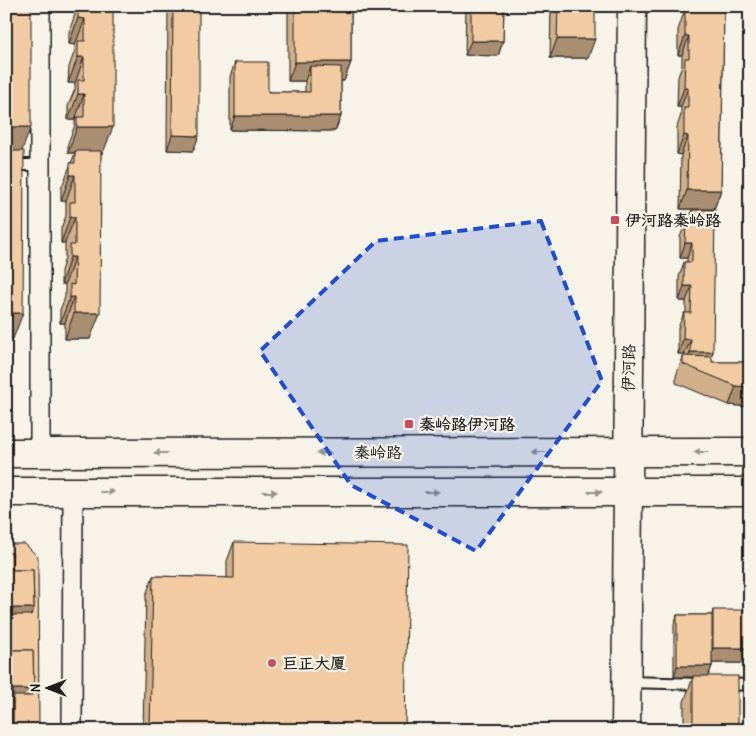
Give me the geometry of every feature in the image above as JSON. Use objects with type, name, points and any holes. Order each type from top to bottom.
[{"type":"main road","name":"伊河路","points":[[626,730],[632,6]]},
{"type":"main road","name":"秦岭路","points":[[6,453],[750,452]]},
{"type":"main road","points":[[6,492],[750,492]]},
{"type":"street","points":[[40,6],[40,453]]},
{"type":"street","points":[[72,730],[73,492]]},
{"type":"lane","points":[[6,165],[40,165]]},
{"type":"lane","points":[[626,682],[750,684]]},
{"type":"highlighted area","points":[[541,221],[602,381],[476,551],[351,485],[260,351],[376,241]]},
{"type":"building","points":[[6,6],[31,6],[31,127],[6,127]]},
{"type":"building","points":[[78,6],[113,6],[113,127],[77,127],[77,117],[84,117],[84,94],[78,94],[78,80],[84,80],[84,57],[78,57],[78,41],[85,41],[85,19],[78,18]]},
{"type":"building","points":[[173,6],[199,6],[199,136],[172,135]]},
{"type":"building","points":[[295,6],[351,6],[351,62],[295,62]]},
{"type":"building","points":[[471,6],[504,6],[503,41],[471,41]]},
{"type":"building","points":[[558,6],[595,6],[595,39],[557,39]]},
{"type":"building","points":[[689,6],[724,6],[721,190],[687,190],[688,136],[684,135],[684,108],[688,108],[688,88],[684,88],[685,58],[689,58],[689,36],[685,36],[685,11],[689,11]]},
{"type":"building","points":[[235,62],[268,62],[268,92],[310,92],[310,66],[341,67],[341,116],[235,116]]},
{"type":"building","points":[[6,151],[24,151],[23,313],[6,313]]},
{"type":"building","points":[[75,151],[101,151],[100,313],[74,313],[74,297],[70,297],[70,284],[74,285],[75,257],[70,257],[70,245],[75,245],[75,217],[70,217],[70,202],[75,202],[75,175],[70,175],[70,163],[75,163]]},
{"type":"building","points":[[692,210],[715,210],[713,352],[690,352],[691,339],[683,339],[684,313],[691,313],[692,286],[684,286],[684,262],[692,262],[692,243],[685,243],[686,222],[692,222]]},
{"type":"building","points":[[683,356],[712,357],[712,362],[750,362],[750,387],[736,386],[683,364]]},
{"type":"building","name":"巨正大厦","points":[[234,542],[408,545],[405,730],[150,730],[153,576],[234,578]]},
{"type":"building","points":[[6,544],[25,544],[38,557],[39,730],[33,730],[33,727],[13,728],[13,696],[31,696],[34,689],[33,650],[12,650],[12,615],[31,615],[34,608],[33,570],[12,570],[12,553],[6,553]]},
{"type":"building","points":[[6,553],[12,553],[12,570],[33,570],[34,608],[12,608],[12,650],[33,650],[34,689],[13,689],[13,728],[33,727],[33,730],[6,730]]},
{"type":"building","points":[[713,610],[750,610],[750,648],[713,648]]},
{"type":"building","points":[[677,615],[712,615],[712,666],[677,666]]},
{"type":"building","points":[[693,676],[738,676],[738,730],[693,730]]},
{"type":"place","name":"伊河路秦岭路","points":[[615,220]]},
{"type":"place","name":"秦岭路伊河路","points":[[409,424]]},
{"type":"place","name":"巨正大厦","points":[[272,663]]}]
